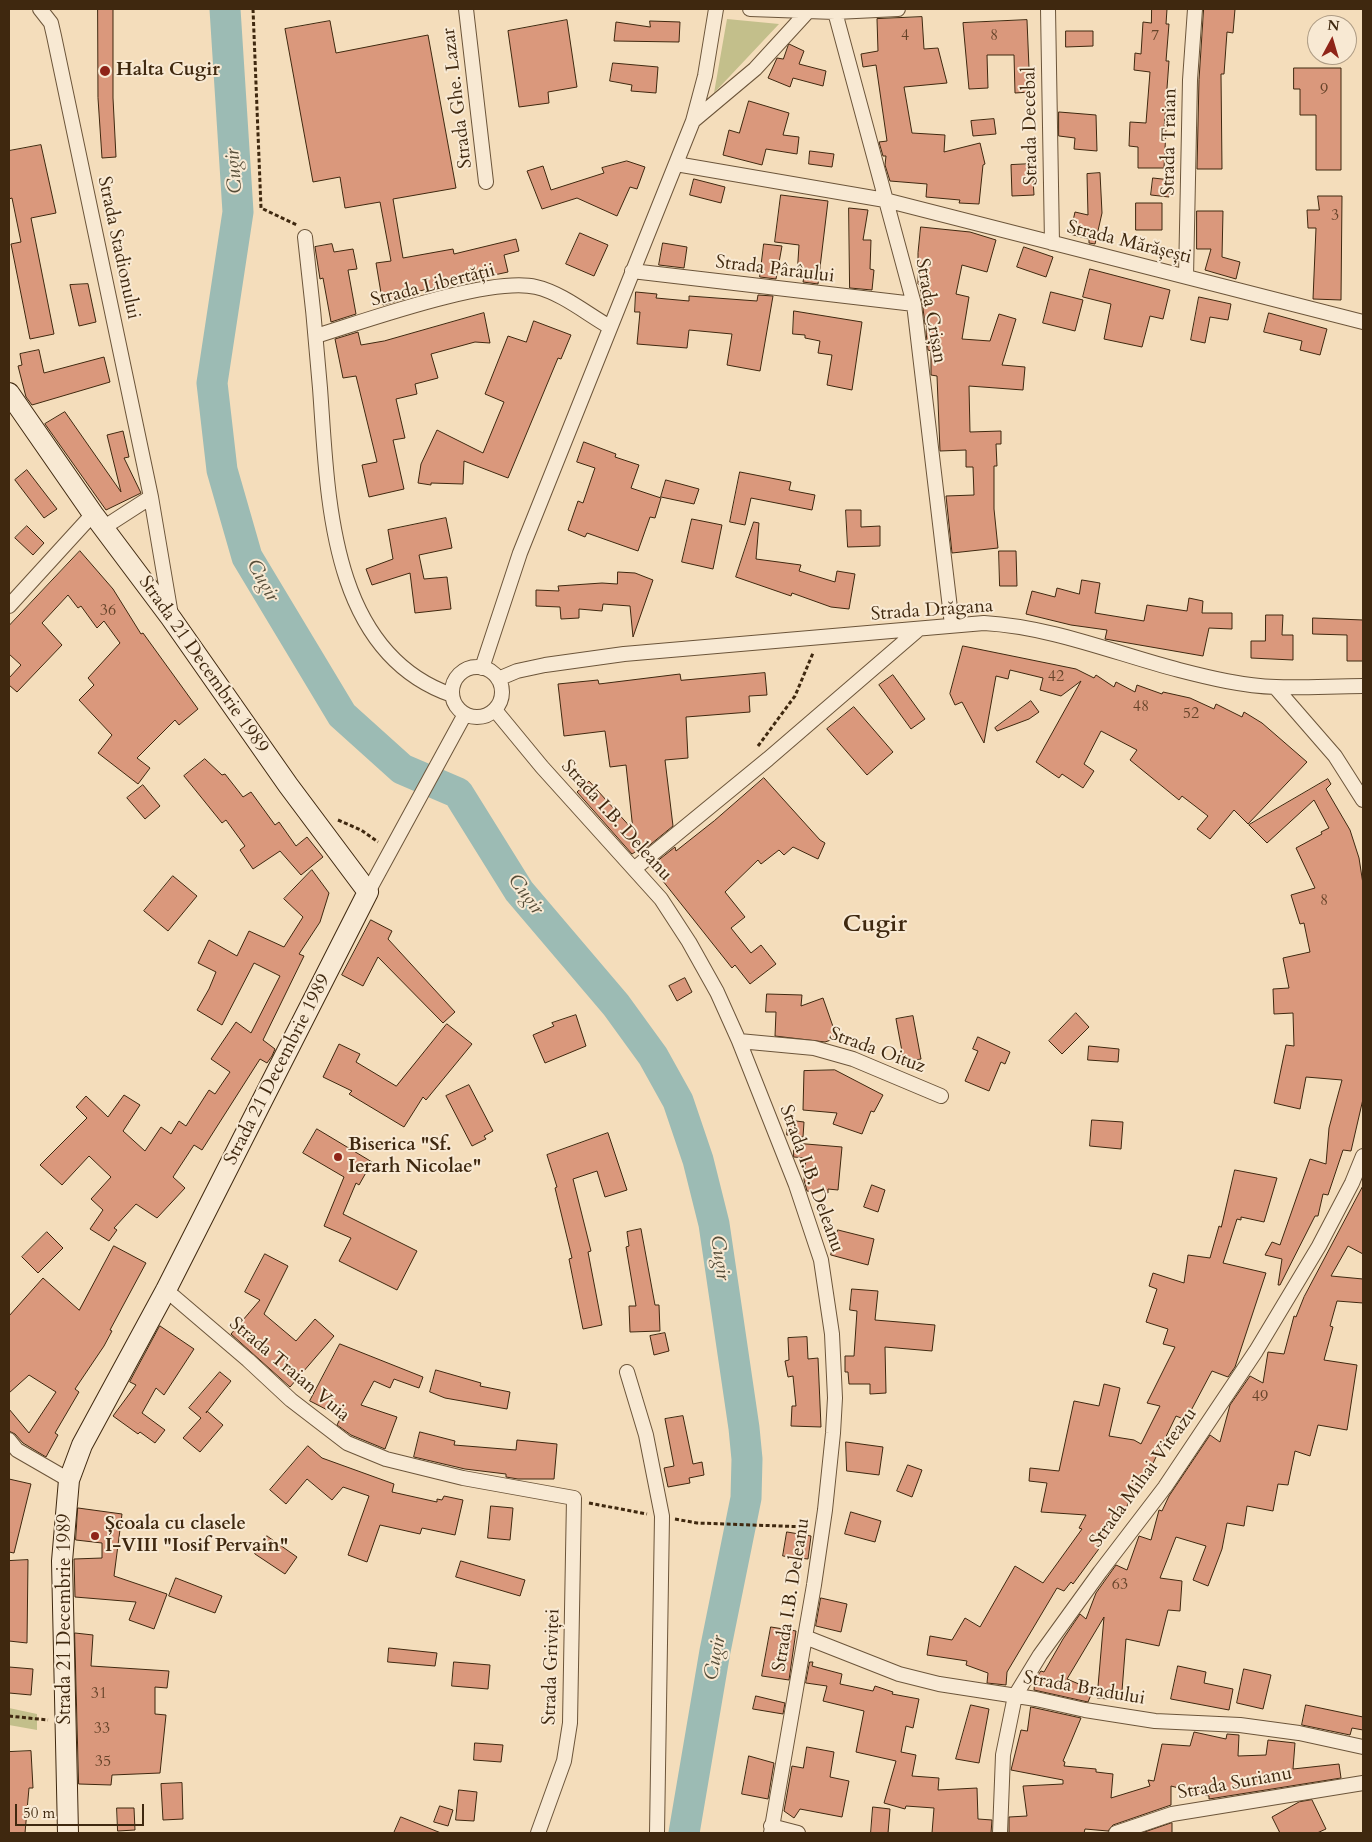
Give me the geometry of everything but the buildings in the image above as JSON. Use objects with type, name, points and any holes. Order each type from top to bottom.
[{"type":"main road","name":"Strada 21 Decembrie 1989","points":[[9,393],[98,521],[171,618],[288,785],[368,892],[166,1290],[82,1445],[69,1480],[62,1561],[68,1833]]},
{"type":"street","name":"Strada Stadionului","points":[[40,9],[51,23],[54,36],[151,497],[171,618]]},
{"type":"street","name":"Strada Ghe. Lazar","points":[[466,9],[486,182]]},
{"type":"street","points":[[482,668],[520,553],[694,121],[705,76],[716,9]]},
{"type":"street","points":[[750,9],[835,12],[898,9]]},
{"type":"street","name":"Strada Decebal","points":[[1048,9],[1052,243]]},
{"type":"street","name":"Strada Traian","points":[[1186,277],[1190,80],[1195,9]]},
{"type":"street","points":[[694,121],[755,69],[810,10]]},
{"type":"street","name":"Strada Crișan","points":[[835,12],[914,304],[952,624]]},
{"type":"street","name":"Strada Mărășești","points":[[676,164],[885,200],[1363,322]]},
{"type":"street","points":[[305,237],[316,336],[328,486],[336,543],[350,589],[375,635],[398,662],[416,679],[452,694]]},
{"type":"street","name":"Strada Pârâului","points":[[632,271],[914,304]]},
{"type":"street","name":"Strada Libertății","points":[[316,336],[451,297],[519,285],[549,291],[610,327]]},
{"type":"street","points":[[9,606],[98,521],[151,497]]},
{"type":"street","name":"Strada Drăgana","points":[[498,679],[517,671],[545,665],[624,654],[919,629],[952,624],[1014,625],[1044,630],[1179,670],[1244,684],[1275,687],[1363,686]]},
{"type":"street","points":[[634,869],[768,759],[919,629]]},
{"type":"street","points":[[474,668],[482,668],[488,670],[498,679],[502,695],[495,710],[481,717],[466,714],[456,706],[452,694],[455,680],[460,674],[474,668]]},
{"type":"street","points":[[1275,687],[1335,756],[1363,800]]},
{"type":"street","name":"Strada I.B. Deleanu","points":[[495,710],[542,767],[661,899],[689,942],[718,992],[739,1041],[812,1228],[821,1260],[828,1294],[835,1398],[833,1433],[823,1528],[771,1830]]},
{"type":"street","points":[[368,892],[466,714]]},
{"type":"street","name":"Strada Oituz","points":[[739,1041],[814,1048],[853,1059],[941,1096]]},
{"type":"street","name":"Strada Mihai Viteazu","points":[[1000,1833],[1003,1756],[1015,1696],[1040,1655],[1164,1488],[1256,1351],[1319,1246],[1363,1159]]},
{"type":"street","name":"Strada Traian Vuia","points":[[166,1290],[248,1360],[291,1400],[347,1443],[386,1459],[463,1478],[574,1498]]},
{"type":"street","points":[[627,1372],[646,1435],[662,1516],[657,1833]]},
{"type":"street","points":[[9,1440],[17,1450],[69,1480]]},
{"type":"street","name":"Strada Griviței","points":[[538,1833],[564,1761],[570,1723],[573,1670],[574,1498]]},
{"type":"street","name":"Strada Bradului","points":[[805,1638],[899,1674],[939,1684],[1155,1721],[1240,1726],[1298,1733],[1363,1747]]},
{"type":"street","name":"Strada Surianu","points":[[1116,1833],[1172,1814],[1363,1783]]},
{"type":"street","points":[[771,1830],[798,1833]]},
{"type":"path","points":[[252,9],[259,197],[261,208],[298,226],[305,237]]},
{"type":"path","points":[[756,748],[795,696],[819,638]]},
{"type":"path","points":[[332,817],[361,830],[391,851]]},
{"type":"path","points":[[595,1506],[697,1523],[823,1528]]},
{"type":"path","points":[[9,1716],[66,1722]]},
{"type":"shaded area","points":[[727,19],[779,24],[714,93]]},
{"type":"shaded area","points":[[9,1708],[37,1714],[37,1730],[9,1725]]},
{"type":"waterway","name":"Cugir","points":[[225,9],[238,212],[212,383],[222,470],[247,557],[342,715],[402,769],[458,793],[519,891],[616,1005],[653,1056],[678,1101],[698,1160],[714,1224],[747,1459],[746,1498],[715,1651],[684,1833]]},
{"type":"place","name":"Halta Cugir","points":[[105,71]]},
{"type":"place","name":"Biserica \"Sf. Ierarh Nicolae\"","points":[[338,1157]]},
{"type":"place","name":"Școala cu clasele I-VIII \"Iosif Pervain\"","points":[[95,1536]]},
{"type":"district","name":"Cugir","points":[[875,925]]}]
